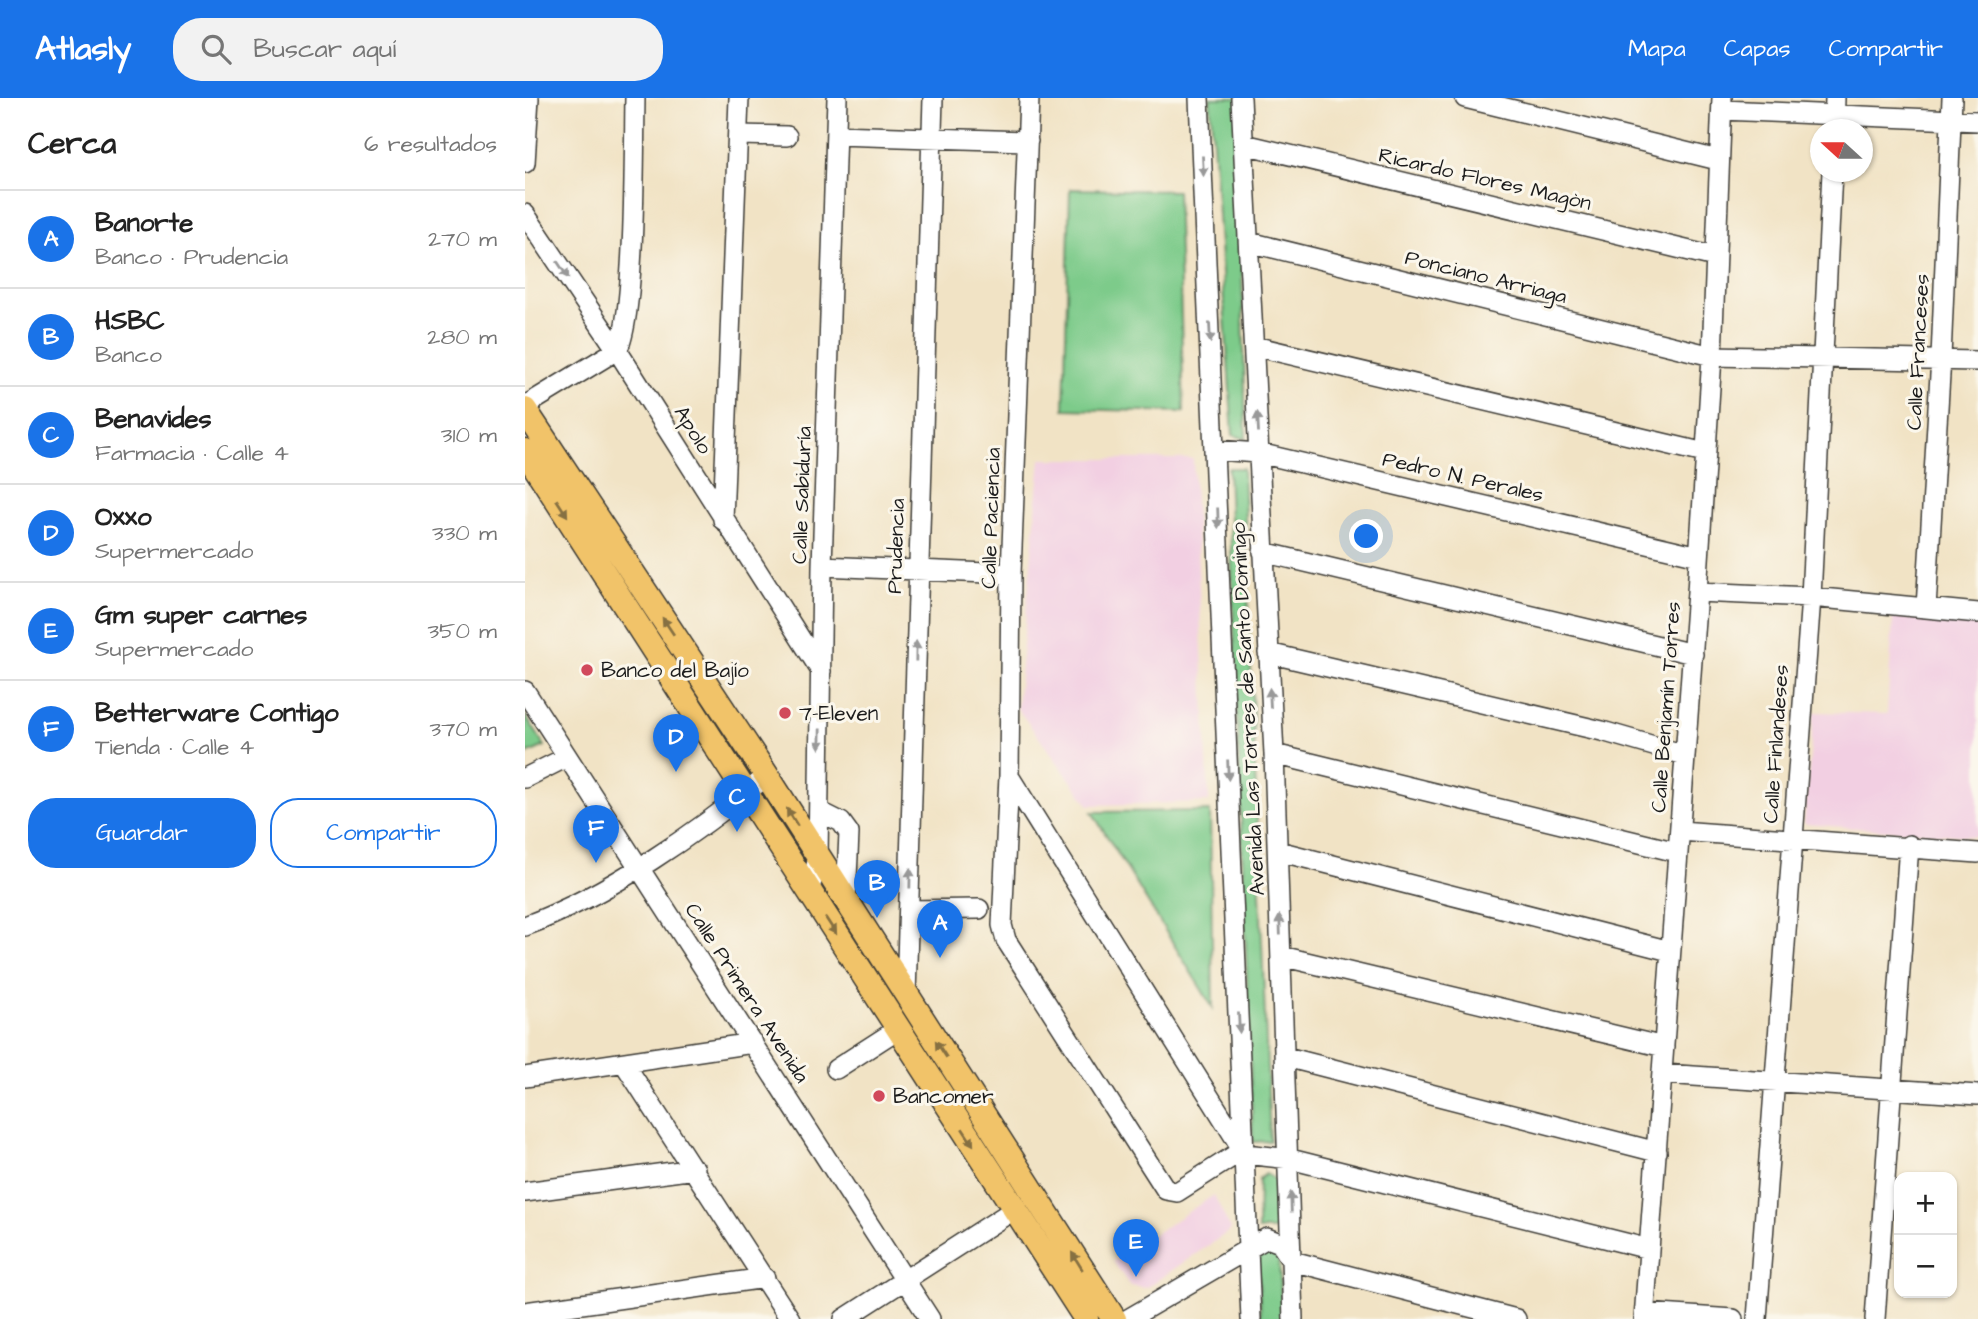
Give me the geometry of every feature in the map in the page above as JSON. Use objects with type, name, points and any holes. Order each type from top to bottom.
[{"type":"main road","points":[[525,408],[767,776],[1114,1319]]},
{"type":"main road","points":[[529,466],[1086,1319]]},
{"type":"street","points":[[525,163],[529,98]]},
{"type":"street","points":[[525,408],[617,350],[625,334],[635,98]]},
{"type":"street","points":[[723,520],[739,98]]},
{"type":"street","name":"Calle Sabiduría","points":[[809,892],[818,858],[823,566],[837,98]]},
{"type":"street","name":"Prudencia","points":[[906,996],[933,98]]},
{"type":"street","name":"Calle Paciencia","points":[[1029,98],[1011,574],[1009,776],[1002,925],[1006,940],[1166,1190],[1182,1189],[1244,1152]]},
{"type":"street","name":"Avenida Las Torres de Santo Domingo","points":[[1199,98],[1251,1319]]},
{"type":"street","name":"Avenida Las Torres de Santo Domingo","points":[[1241,98],[1274,754],[1290,1159],[1293,1319]]},
{"type":"street","points":[[1465,98],[1718,160]]},
{"type":"street","name":"Calle Franceses","points":[[1926,608],[1941,358],[1952,98]]},
{"type":"street","points":[[1722,104],[1835,114],[1978,121]]},
{"type":"street","name":"Calle Benjamín Torres","points":[[1644,1316],[1697,592],[1712,356],[1722,104]]},
{"type":"street","points":[[738,135],[787,136]]},
{"type":"street","points":[[836,135],[1028,141]]},
{"type":"street","name":"Ricardo Flores Magòn","points":[[1244,144],[1714,257]]},
{"type":"street","name":"Calle Finlandeses","points":[[1757,1319],[1811,597],[1832,182]]},
{"type":"street","name":"Apolo","points":[[525,214],[617,350],[821,671]]},
{"type":"street","name":"Ponciano Arriaga","points":[[1249,242],[1712,356],[1941,358],[1978,361]]},
{"type":"street","points":[[1254,346],[1705,453]]},
{"type":"street","name":"Pedro N. Perales","points":[[1216,450],[1259,453],[1699,556]]},
{"type":"street","points":[[1263,552],[1693,654]]},
{"type":"street","points":[[823,566],[1011,574]]},
{"type":"street","points":[[1697,592],[1811,597],[1978,612]]},
{"type":"street","points":[[1268,653],[1602,731],[1685,755]]},
{"type":"street","name":"Calle Primera Avenida","points":[[525,691],[930,1319]]},
{"type":"street","points":[[1274,754],[1677,852]]},
{"type":"street","points":[[525,778],[567,757]]},
{"type":"street","points":[[525,926],[564,910],[638,867],[767,776]]},
{"type":"street","points":[[1009,776],[1244,1152],[1290,1159],[1649,1249]]},
{"type":"street","points":[[819,811],[841,822],[849,833],[846,901]]},
{"type":"street","points":[[1680,831],[1909,845],[1978,853]]},
{"type":"street","points":[[1875,1319],[1909,845]]},
{"type":"street","points":[[1278,851],[1670,951]]},
{"type":"street","points":[[909,910],[979,909]]},
{"type":"street","points":[[1281,956],[1664,1047]]},
{"type":"street","points":[[836,1069],[898,1029]]},
{"type":"street","points":[[525,1077],[753,1043]]},
{"type":"street","points":[[1286,1057],[1657,1152]]},
{"type":"street","points":[[624,1063],[790,1319]]},
{"type":"street","points":[[1663,1074],[1978,1096]]},
{"type":"street","points":[[525,1192],[695,1169]]},
{"type":"street","points":[[843,1319],[1015,1209]]},
{"type":"street","points":[[1128,1319],[1267,1238],[1280,1243],[1293,1261],[1516,1319]]},
{"type":"street","points":[[525,1311],[765,1278]]},
{"type":"street","points":[[1644,1316],[1733,1319]]},
{"type":"shaded area","points":[[1041,459],[1193,459],[1209,802],[1089,805],[1017,708]]},
{"type":"shaded area","points":[[1893,617],[1978,621],[1978,837],[1804,824],[1814,712],[1887,714]]},
{"type":"shaded area","points":[[1214,1195],[1231,1230],[1146,1288],[1130,1286],[1113,1261]]},
{"type":"green space","points":[[1210,98],[1238,98],[1246,439],[1233,435]]},
{"type":"green space","points":[[1070,189],[1177,191],[1184,412],[1064,409]]},
{"type":"green space","points":[[1228,468],[1243,468],[1270,1141],[1253,1142]]},
{"type":"green space","points":[[525,715],[545,746],[525,755]]},
{"type":"green space","points":[[1210,811],[1213,1008],[1092,812]]},
{"type":"green space","points":[[1266,1174],[1279,1182],[1277,1230],[1258,1230],[1259,1179]]},
{"type":"green space","points":[[1268,1247],[1279,1258],[1282,1319],[1261,1319],[1258,1261]]},
{"type":"place","name":"Banco del Bajío","points":[[587,670]]},
{"type":"place","name":"7-Eleven","points":[[785,713]]},
{"type":"place","name":"Oxxo","points":[[676,772]]},
{"type":"place","name":"Benavides","points":[[737,832]]},
{"type":"place","name":"Betterware Contigo","points":[[596,863]]},
{"type":"place","name":"HSBC","points":[[877,918]]},
{"type":"place","name":"Banorte","points":[[940,958]]},
{"type":"place","name":"Bancomer","points":[[879,1096]]},
{"type":"place","name":"Gm super carnes","points":[[1136,1277]]}]
